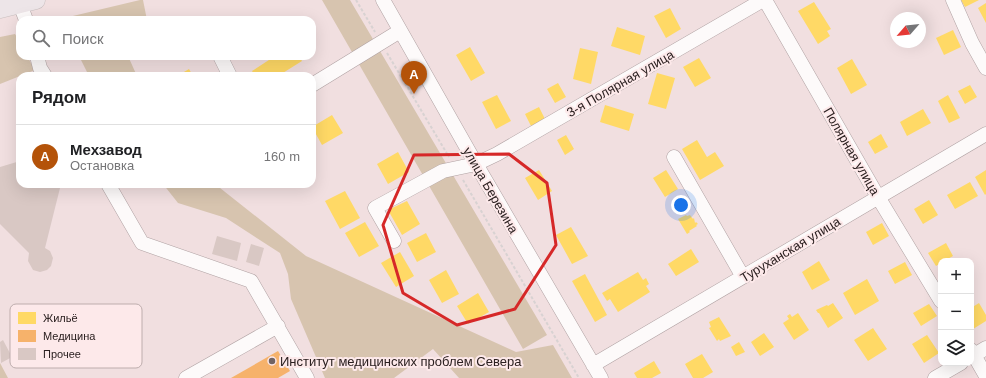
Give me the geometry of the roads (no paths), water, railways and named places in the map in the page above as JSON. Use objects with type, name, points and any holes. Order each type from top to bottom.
[{"type":"main road","points":[[0,8],[27,8]]},
{"type":"street","name":"улица Березина","points":[[383,0],[476,164],[601,378]]},
{"type":"street","name":"3-я Полярная улица","points":[[394,241],[375,208],[443,171],[476,164],[520,142],[764,0]]},
{"type":"street","name":"Полярная улица","points":[[764,0],[878,197],[938,296]]},
{"type":"street","points":[[953,0],[972,43],[986,68]]},
{"type":"street","points":[[316,83],[400,31]]},
{"type":"street","points":[[38,60],[42,72]]},
{"type":"street","points":[[222,60],[228,72]]},
{"type":"street","name":"Туруханская улица","points":[[593,365],[986,134]]},
{"type":"street","points":[[674,157],[743,277]]},
{"type":"street","points":[[110,188],[142,242],[251,281],[308,378]]},
{"type":"street","points":[[186,378],[278,326]]},
{"type":"street","points":[[976,353],[986,376]]},
{"type":"street","points":[[935,378],[956,366]]},
{"type":"place","name":"Мехзавод","points":[[414,94]]},
{"type":"place","name":"Институт медицинских проблем Севера","points":[[272,361]]}]
